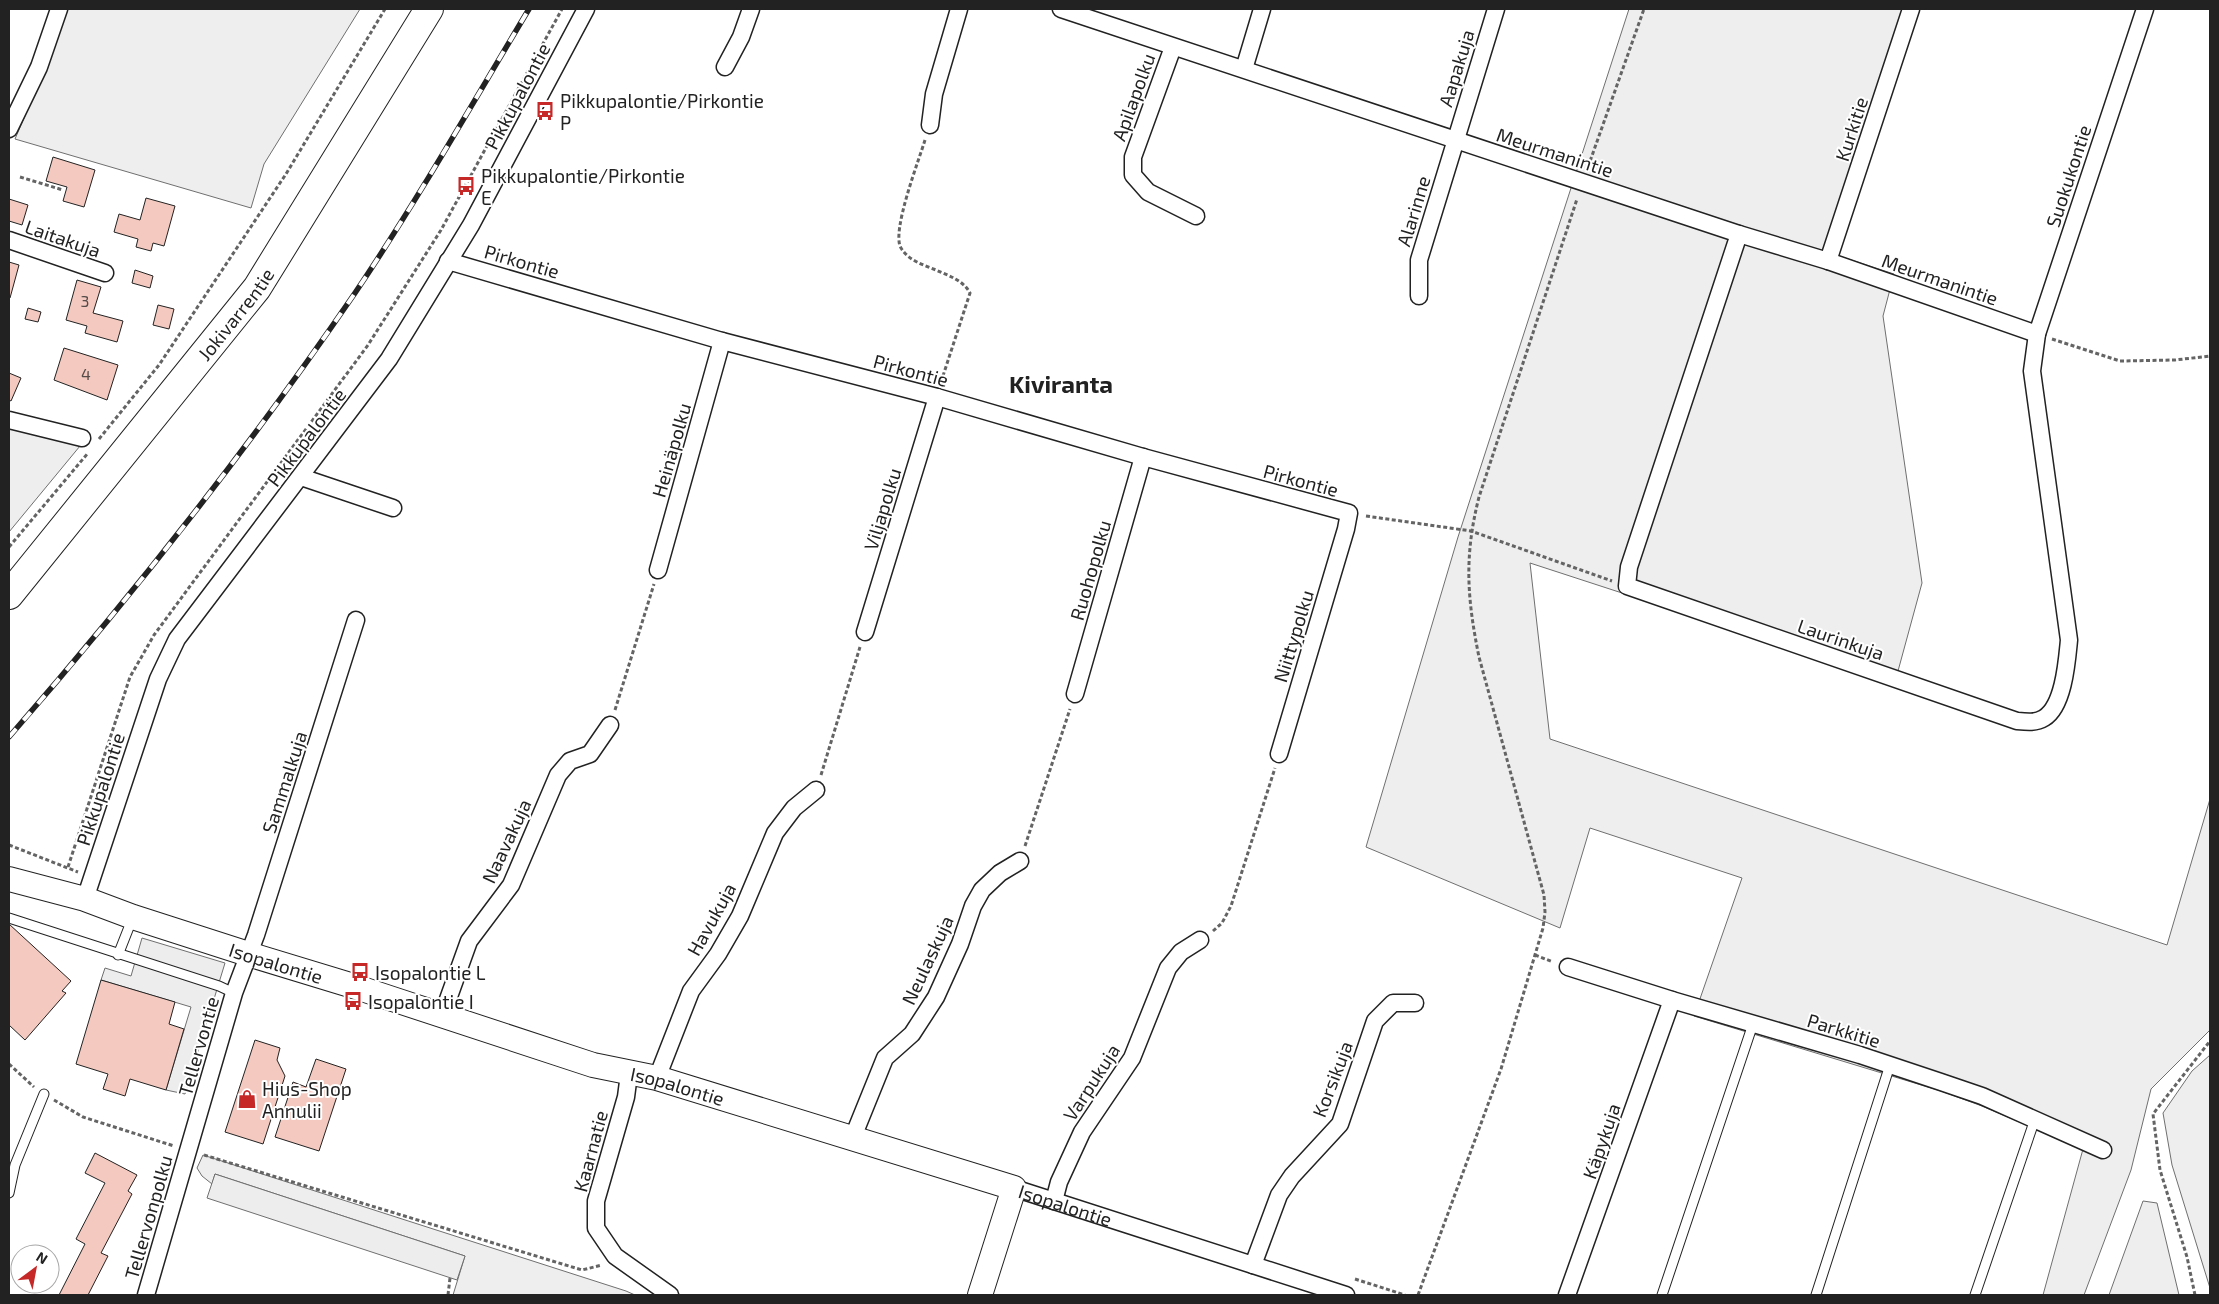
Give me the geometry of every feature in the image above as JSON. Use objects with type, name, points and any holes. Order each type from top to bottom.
[{"type":"highway","name":"Jokivarrentie","points":[[9,594],[257,288],[429,9]]},
{"type":"street","points":[[9,129],[39,67],[59,9]]},
{"type":"street","name":"Pikkupalontie","points":[[88,890],[158,679],[177,639],[389,359],[476,216],[586,9]]},
{"type":"street","points":[[725,67],[741,37],[751,9]]},
{"type":"street","points":[[930,125],[934,94],[959,9]]},
{"type":"street","name":"Meurmanintie","points":[[1061,9],[1173,47],[1244,68],[1739,234],[1828,261],[2037,334]]},
{"type":"street","points":[[1244,68],[1262,9]]},
{"type":"street","name":"Aapakuja","points":[[1455,140],[1496,9]]},
{"type":"street","name":"Kurkitie","points":[[1828,261],[1911,9]]},
{"type":"street","name":"Suokukontie","points":[[2032,358],[2037,334],[2145,9]]},
{"type":"street","name":"Apilapolku","points":[[1173,47],[1133,157],[1133,175],[1148,192],[1196,216]]},
{"type":"street","name":"Alarinne","points":[[1419,296],[1419,260],[1455,140]]},
{"type":"street","points":[[1627,586],[1629,567],[1739,234]]},
{"type":"street","name":"Laitakuja","points":[[9,240],[105,273]]},
{"type":"street","name":"Pirkontie","points":[[448,261],[722,341],[936,397],[1143,457],[1347,521]]},
{"type":"street","name":"Heinäpolku","points":[[658,570],[722,341]]},
{"type":"street","name":"Laurinkuja","points":[[1627,586],[2018,721],[2034,722],[2046,717],[2055,705],[2066,673],[2069,640],[2032,371],[2032,358]]},
{"type":"street","name":"Viljapolku","points":[[865,632],[936,397]]},
{"type":"street","points":[[9,420],[89,444]]},
{"type":"street","name":"Ruohopolku","points":[[1075,694],[1143,457]]},
{"type":"street","points":[[300,476],[394,508]]},
{"type":"street","name":"Niittypolku","points":[[1279,754],[1347,521]]},
{"type":"street","name":"Sammalkuja","points":[[248,954],[256,935],[356,620]]},
{"type":"street","name":"Naavakuja","points":[[442,1016],[469,941],[512,885],[558,775],[570,761],[590,754],[610,724]]},
{"type":"street","name":"Havukuja","points":[[657,1078],[691,991],[718,954],[740,916],[775,833],[794,808],[816,790]]},
{"type":"street","name":"Neulaskuja","points":[[853,1137],[885,1058],[912,1034],[936,997],[960,944],[973,906],[982,890],[1000,873],[1020,861]]},
{"type":"street","name":"Isopalontie","points":[[9,879],[88,890],[134,917],[248,954],[350,985],[593,1065],[629,1074],[657,1078],[853,1137],[1346,1295]]},
{"type":"street","name":"Varpukuja","points":[[1054,1201],[1060,1182],[1082,1132],[1132,1058],[1168,968],[1181,952],[1200,940]]},
{"type":"street","name":"Tellervontie","points":[[189,1150],[234,993],[248,954]]},
{"type":"street","name":"Parkkitie","points":[[1568,967],[1890,1065],[1982,1096],[2103,1150]]},
{"type":"street","name":"Käpykuja","points":[[1567,1295],[1672,1000]]},
{"type":"street","name":"Korsikuja","points":[[1253,1265],[1279,1195],[1292,1176],[1340,1124],[1375,1021],[1393,1003],[1415,1003]]},
{"type":"street","name":"Kaarnatie","points":[[629,1074],[626,1097],[596,1201],[596,1228],[615,1256],[670,1295]]},
{"type":"street","name":"Tellervonpolku","points":[[146,1295],[189,1150]]},
{"type":"street","points":[[980,1295],[1014,1188]]},
{"type":"lane","points":[[118,955],[134,917]]},
{"type":"lane","points":[[9,918],[118,955],[219,986],[234,993]]},
{"type":"lane","points":[[1662,1295],[1754,1024]]},
{"type":"lane","points":[[1816,1295],[1890,1065]]},
{"type":"lane","points":[[9,1192],[15,1165],[44,1094]]},
{"type":"lane","points":[[1975,1295],[2035,1119]]},
{"type":"path","points":[[9,547],[53,497],[89,444],[165,356],[286,174],[385,9]]},
{"type":"path","points":[[68,867],[130,677],[149,644],[368,345],[441,230],[562,9]]},
{"type":"path","points":[[1418,1295],[1501,1069],[1543,928],[1545,912],[1544,895],[1479,657],[1472,621],[1468,582],[1471,531],[1479,498],[1583,182],[1644,9]]},
{"type":"path","points":[[930,125],[901,218],[898,240],[901,248],[912,260],[958,280],[967,287],[970,293],[936,397]]},
{"type":"path","points":[[20,177],[63,190]]},
{"type":"path","points":[[2037,334],[2120,361],[2175,360],[2210,356]]},
{"type":"path","points":[[1347,521],[1471,531],[1627,586]]},
{"type":"path","points":[[610,724],[658,570]]},
{"type":"path","points":[[816,790],[865,632]]},
{"type":"path","points":[[1020,861],[1075,694]]},
{"type":"path","points":[[1200,940],[1222,923],[1231,906],[1279,754]]},
{"type":"path","points":[[9,844],[68,867],[88,890]]},
{"type":"path","points":[[2195,1295],[2187,1257],[2160,1170],[2153,1114],[2210,1041]]},
{"type":"path","points":[[9,1064],[28,1083],[83,1117],[582,1270],[598,1267],[615,1256]]},
{"type":"path","points":[[448,1295],[450,1278]]},
{"type":"shaded area","points":[[68,9],[360,9],[264,164],[251,208],[15,139],[46,67]]},
{"type":"shaded area","points":[[1629,9],[1916,9],[1836,255],[1894,274],[1883,316],[1922,583],[1895,682],[1530,563],[1550,739],[2167,945],[2210,799],[2210,1030],[2151,1089],[2131,1170],[2084,1295],[2043,1295],[2083,1149],[1982,1106],[1941,1091],[1694,1016],[1742,878],[1590,828],[1560,928],[1366,847],[1458,537]]},
{"type":"shaded area","points":[[9,424],[80,446],[9,532]]},
{"type":"shaded area","points":[[142,938],[225,963],[185,1094],[166,1090],[191,1007],[101,980],[105,968],[131,976]]},
{"type":"shaded area","points":[[2210,1055],[2210,1288],[2172,1165],[2163,1113],[2192,1071]]},
{"type":"shaded area","points":[[203,1155],[635,1295],[453,1295],[465,1256],[215,1174],[212,1184],[202,1176],[197,1168]]},
{"type":"shaded area","points":[[215,1174],[465,1256],[457,1280],[207,1198]]},
{"type":"shaded area","points":[[2143,1201],[2157,1203],[2179,1295],[2109,1295]]},
{"type":"building","points":[[53,157],[95,170],[84,207],[63,201],[67,187],[46,181]]},
{"type":"building","points":[[146,198],[175,206],[164,246],[153,243],[151,251],[136,247],[138,239],[114,232],[119,214],[140,220]]},
{"type":"building","points":[[9,199],[28,205],[22,225],[9,221]]},
{"type":"building","points":[[9,262],[19,265],[10,298],[9,298]]},
{"type":"building","points":[[135,270],[153,276],[150,288],[132,283]]},
{"type":"building","points":[[77,280],[101,287],[93,313],[123,321],[117,342],[85,333],[87,326],[66,320]]},
{"type":"building","points":[[158,305],[174,309],[169,329],[153,325]]},
{"type":"building","points":[[28,308],[41,312],[38,322],[25,319]]},
{"type":"building","points":[[64,348],[118,365],[107,400],[54,380]]},
{"type":"building","points":[[9,373],[21,378],[11,401],[9,400]]},
{"type":"building","points":[[9,924],[71,981],[62,991],[66,993],[25,1040],[9,1025]]},
{"type":"building","points":[[101,980],[175,1002],[169,1024],[184,1029],[166,1090],[130,1079],[125,1096],[103,1089],[108,1074],[76,1064]]},
{"type":"building","points":[[255,1040],[280,1048],[277,1060],[285,1076],[263,1144],[225,1132]]},
{"type":"building","points":[[316,1059],[346,1069],[319,1151],[275,1137],[293,1082],[306,1087]]},
{"type":"building","points":[[95,1153],[137,1175],[128,1191],[132,1194],[101,1253],[108,1256],[88,1295],[59,1295],[85,1244],[76,1239],[105,1183],[85,1173]]},
{"type":"railway","points":[[9,737],[145,575],[274,408],[315,351],[400,223],[529,9]]},
{"type":"place","name":"Pikkupalontie/Pirkontie P","points":[[545,111]]},
{"type":"place","name":"Pikkupalontie/Pirkontie E","points":[[466,186]]},
{"type":"place","name":"Isopalontie L","points":[[360,972]]},
{"type":"place","name":"Isopalontie I","points":[[353,1001]]},
{"type":"place","name":"Hius-Shop Annulii","points":[[247,1099]]},
{"type":"district","name":"Kiviranta","points":[[1061,383]]}]
